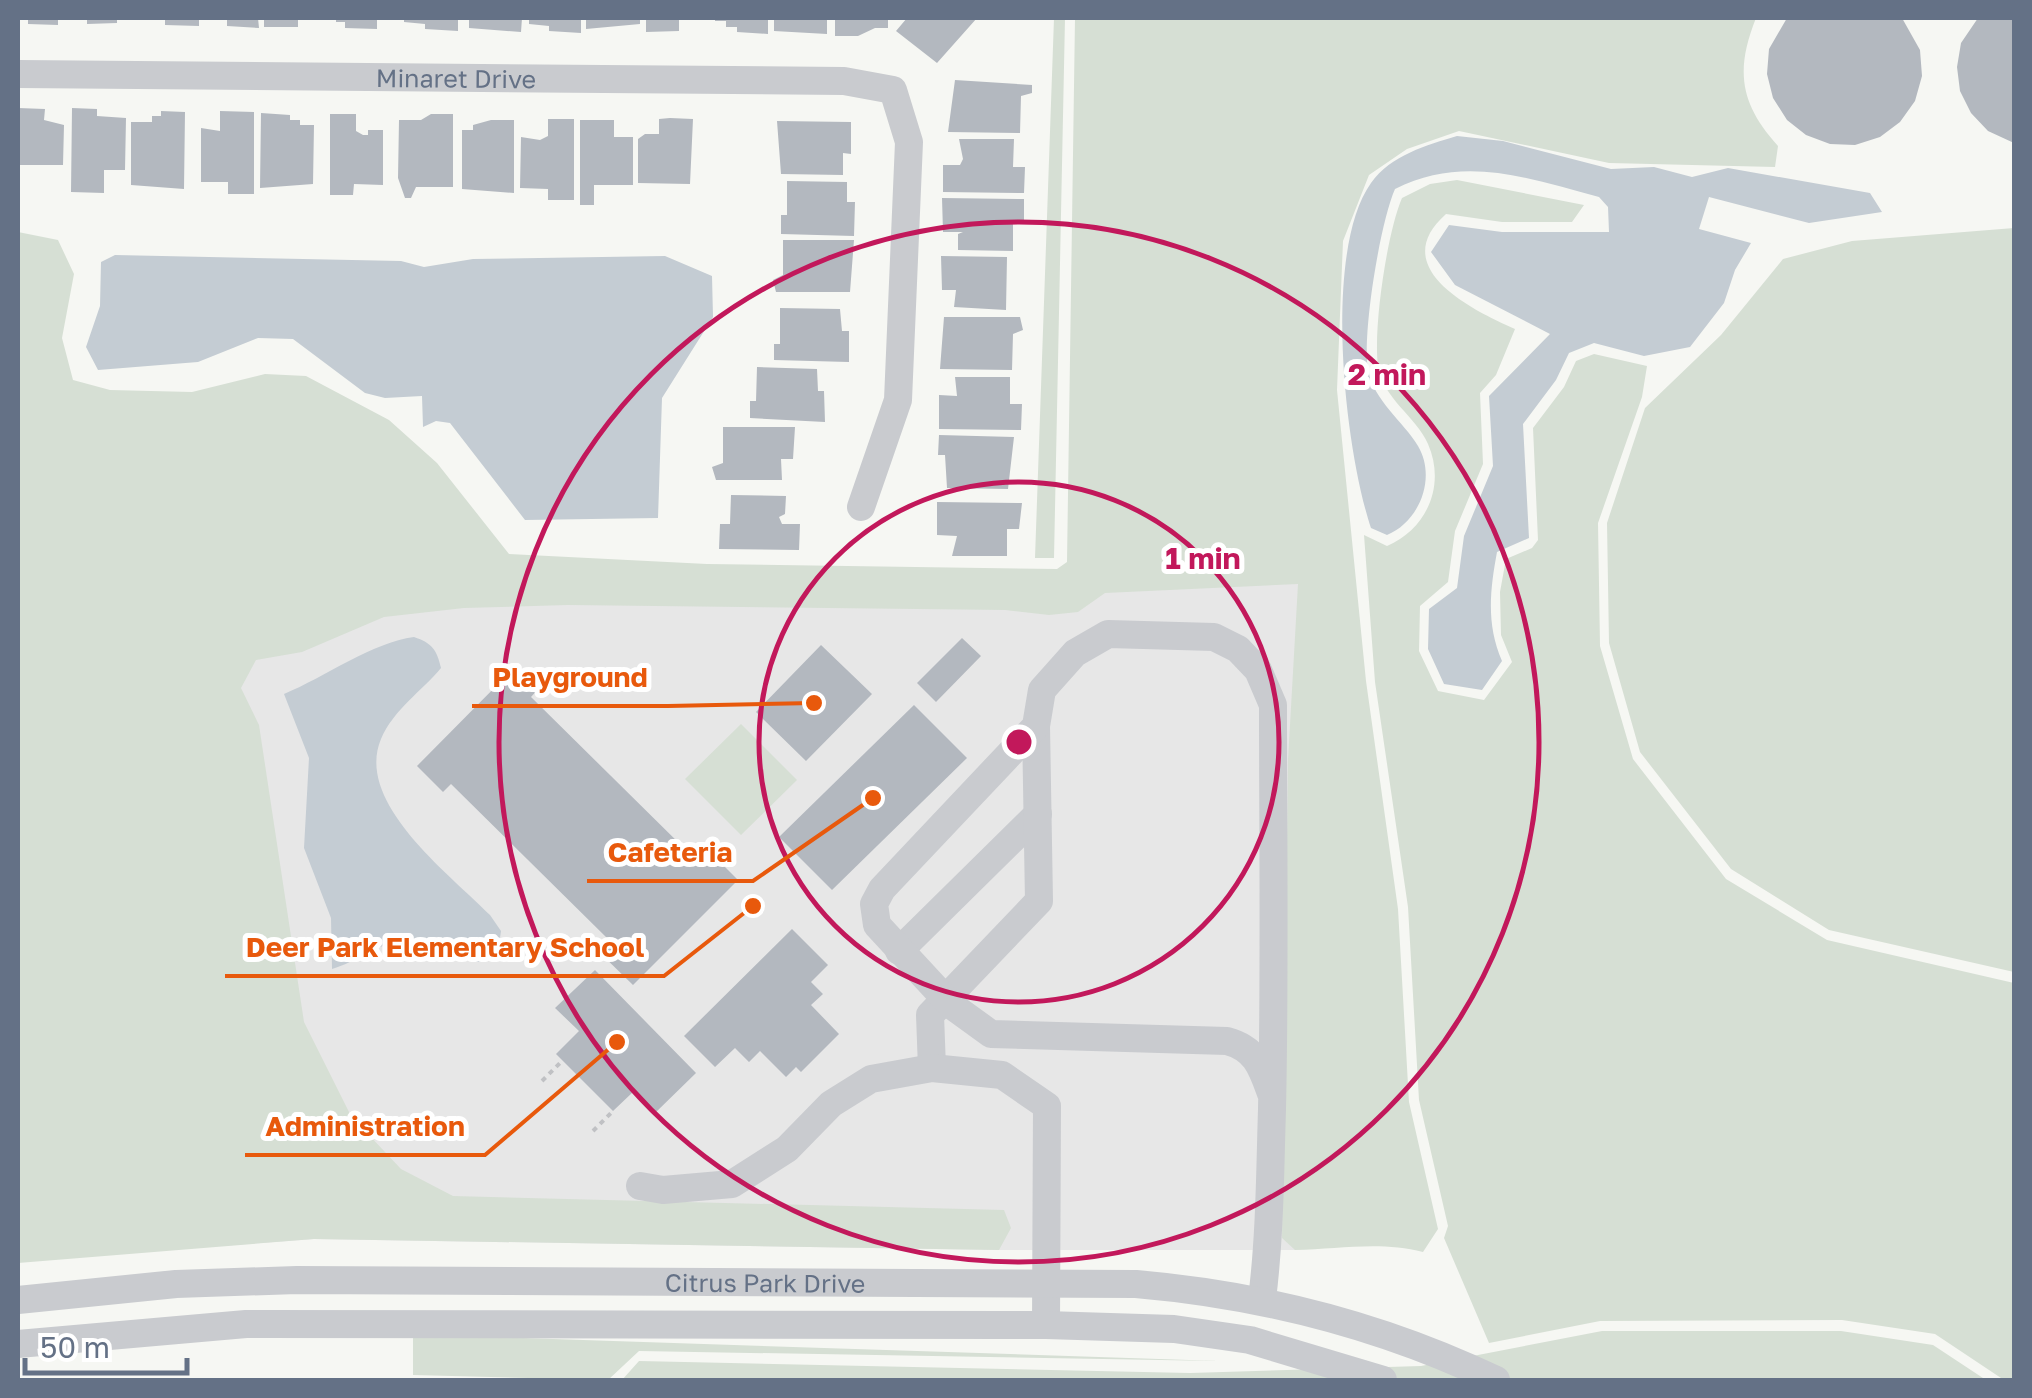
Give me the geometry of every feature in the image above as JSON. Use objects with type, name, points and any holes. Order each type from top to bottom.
[{"type":"street","name":"Minaret Drive","points":[[18,74],[844,81],[893,90],[909,142],[898,400],[862,507]]},
{"type":"street","points":[[932,1068],[930,1015],[1038,901],[1036,726],[1042,690],[1075,652],[1108,634],[1214,637],[1238,649],[1258,670],[1272,705],[1274,1009],[1268,1257],[1262,1299]]},
{"type":"street","points":[[1036,726],[882,889],[874,904],[877,924],[967,1020],[991,1034],[1243,1045],[1258,1059],[1272,1096]]},
{"type":"street","points":[[899,950],[1038,814]]},
{"type":"street","points":[[1188,1041],[1264,1029],[1274,1009]]},
{"type":"street","points":[[640,1186],[663,1190],[732,1184],[786,1149],[831,1104],[871,1079],[932,1068],[1002,1074],[1047,1106],[1046,1325]]},
{"type":"street","name":"Citrus Park Drive","points":[[18,1300],[176,1284],[297,1280],[1153,1285],[1262,1299],[1369,1329],[1496,1380]]},
{"type":"street","name":"Citrus Park Drive","points":[[18,1344],[246,1324],[1046,1325],[1174,1329],[1250,1340],[1383,1380]]},
{"type":"path","points":[[542,1081],[562,1060]]},
{"type":"path","points":[[592,1132],[613,1111]]},
{"type":"shaded area","points":[[1054,18],[1065,18],[1054,558],[1035,558]]},
{"type":"shaded area","points":[[1075,18],[1756,18],[1745,54],[1745,86],[1756,116],[1778,146],[1775,167],[1609,163],[1459,131],[1407,149],[1369,175],[1343,241],[1337,390],[1366,681],[1398,909],[1409,1102],[1438,1229],[1423,1252],[1376,1246],[1295,1250],[1282,1238],[1288,760],[1298,584],[1105,593],[1078,612],[1049,615],[1005,610],[568,605],[464,608],[384,617],[302,652],[256,660],[241,688],[259,725],[304,1022],[351,1116],[401,1169],[453,1196],[1004,1210],[1011,1228],[999,1250],[314,1239],[18,1263],[18,232],[58,240],[74,274],[62,338],[73,380],[110,390],[192,392],[265,374],[306,376],[389,420],[437,463],[509,554],[707,564],[1057,569],[1067,562]]},
{"type":"shaded area","points":[[1457,136],[1503,141],[1611,169],[1654,167],[1692,177],[1728,168],[1870,193],[1882,212],[1809,223],[1709,197],[1699,229],[1751,243],[1735,270],[1724,303],[1690,347],[1644,356],[1594,343],[1569,353],[1556,380],[1523,424],[1529,538],[1497,552],[1491,607],[1493,634],[1502,661],[1482,690],[1444,684],[1428,649],[1429,609],[1457,588],[1464,536],[1493,466],[1489,396],[1550,334],[1455,285],[1431,252],[1449,225],[1502,232],[1609,232],[1608,207],[1599,197],[1496,173],[1446,173],[1395,189],[1374,279],[1368,370],[1383,401],[1418,446],[1426,472],[1422,498],[1408,520],[1387,535],[1371,528],[1353,451],[1347,403],[1343,302],[1347,255],[1356,214],[1379,173],[1410,152]]},
{"type":"shaded area","points":[[1457,180],[1584,205],[1572,222],[1502,222],[1446,214],[1430,233],[1425,252],[1441,284],[1477,310],[1515,329],[1496,375],[1480,393],[1483,464],[1455,531],[1448,582],[1420,606],[1419,651],[1438,691],[1484,700],[1512,662],[1501,635],[1500,592],[1506,559],[1532,548],[1538,540],[1533,428],[1564,387],[1576,361],[1594,354],[1647,366],[1642,397],[1598,523],[1600,646],[1633,759],[1726,879],[1827,940],[2014,983],[2014,1380],[2004,1380],[1935,1334],[1842,1320],[1600,1321],[1489,1343],[1444,1238],[1448,1226],[1419,1100],[1408,907],[1375,682],[1364,535],[1387,546],[1401,538],[1422,517],[1433,490],[1435,475],[1428,444],[1381,378],[1377,349],[1379,305],[1386,257],[1402,198],[1430,184]]},
{"type":"shaded area","points":[[2014,228],[2014,972],[1829,930],[1731,869],[1640,752],[1609,643],[1607,523],[1645,408],[1721,335],[1783,259],[1852,241]]},
{"type":"shaded area","points":[[115,255],[401,261],[424,267],[473,259],[665,256],[712,276],[713,317],[662,398],[658,518],[525,520],[450,423],[436,421],[423,427],[422,396],[385,398],[365,393],[293,339],[258,338],[198,362],[98,370],[86,347],[100,306],[101,262]]},
{"type":"shaded area","points":[[193,569],[1302,574],[1295,1250],[999,1250],[314,1239],[221,1246]]},
{"type":"shaded area","points":[[414,637],[433,648],[441,668],[386,728],[376,763],[381,788],[411,836],[490,915],[501,931],[496,949],[488,959],[477,962],[425,944],[403,941],[382,946],[332,969],[331,918],[304,848],[309,758],[284,694],[366,653]]},
{"type":"shaded area","points":[[741,724],[797,780],[741,835],[685,779]]},
{"type":"shaded area","points":[[1602,1331],[1841,1331],[1933,1345],[1986,1380],[622,1380],[639,1361],[1190,1373],[1421,1366]]},
{"type":"shaded area","points":[[413,1337],[1219,1361],[639,1351],[608,1380],[413,1375]]},
{"type":"building","points":[[28,18],[58,18],[58,25],[28,24]]},
{"type":"building","points":[[87,18],[117,18],[117,23],[87,24]]},
{"type":"building","points":[[165,18],[199,18],[199,26],[165,25]]},
{"type":"building","points":[[227,18],[258,18],[259,28],[227,26]]},
{"type":"building","points":[[264,18],[298,18],[298,27],[264,27]]},
{"type":"building","points":[[336,18],[377,18],[377,29],[345,28],[345,22],[336,22]]},
{"type":"building","points":[[404,18],[458,18],[458,31],[425,29],[425,24],[404,22]]},
{"type":"building","points":[[469,18],[522,18],[521,32],[469,28]]},
{"type":"building","points":[[529,18],[581,18],[581,33],[549,31],[549,26],[529,24]]},
{"type":"building","points":[[586,18],[640,18],[640,24],[586,29]]},
{"type":"building","points":[[646,18],[679,18],[679,31],[646,32]]},
{"type":"building","points":[[715,18],[768,18],[768,34],[737,32],[737,27],[726,27],[726,21]]},
{"type":"building","points":[[774,18],[827,18],[827,34],[774,31]]},
{"type":"building","points":[[835,18],[888,18],[888,28],[875,28],[858,36],[835,36]]},
{"type":"building","points":[[907,18],[977,18],[937,63],[896,31]]},
{"type":"building","points":[[1787,18],[1902,18],[1920,50],[1922,76],[1915,101],[1900,122],[1880,137],[1855,145],[1830,144],[1806,135],[1787,120],[1773,98],[1767,74],[1769,49]]},
{"type":"building","points":[[1978,18],[2014,18],[2014,143],[1988,131],[1971,113],[1960,91],[1957,67],[1961,43]]},
{"type":"building","points":[[955,80],[1032,85],[1032,93],[1021,96],[1020,133],[948,132]]},
{"type":"building","points":[[18,108],[45,109],[44,120],[64,125],[63,165],[18,165]]},
{"type":"building","points":[[72,108],[97,109],[97,116],[126,118],[125,170],[104,170],[104,193],[71,192]]},
{"type":"building","points":[[161,111],[185,112],[184,189],[131,185],[131,122],[152,122],[152,116],[161,116]]},
{"type":"building","points":[[220,111],[254,112],[254,194],[228,194],[228,182],[201,182],[201,128],[220,131]]},
{"type":"building","points":[[261,113],[290,115],[290,120],[300,120],[300,125],[314,125],[313,184],[260,188]]},
{"type":"building","points":[[330,114],[356,114],[356,131],[363,135],[368,135],[368,130],[383,130],[383,185],[354,184],[353,195],[330,195]]},
{"type":"building","points":[[431,114],[453,114],[453,187],[416,187],[411,198],[405,198],[398,178],[399,120],[421,120]]},
{"type":"building","points":[[548,119],[574,119],[574,200],[548,200],[548,189],[520,188],[521,137],[540,140],[548,136]]},
{"type":"building","points":[[659,119],[693,119],[690,184],[638,183],[638,139],[645,134],[659,134]]},
{"type":"building","points":[[514,120],[514,193],[462,189],[462,130],[473,130],[473,125]]},
{"type":"building","points":[[580,120],[614,120],[614,137],[633,137],[633,185],[594,185],[594,205],[580,205]]},
{"type":"building","points":[[777,121],[851,122],[851,154],[843,153],[843,175],[781,174]]},
{"type":"building","points":[[959,139],[1014,139],[1013,167],[1025,167],[1024,193],[943,192],[943,165],[960,165],[963,159]]},
{"type":"building","points":[[787,181],[847,182],[847,202],[855,202],[854,236],[781,234],[781,215],[787,215]]},
{"type":"building","points":[[942,198],[1024,199],[1024,224],[1013,224],[1013,251],[958,250],[958,234],[963,232],[943,232]]},
{"type":"building","points":[[783,240],[854,240],[850,292],[776,292],[773,280],[783,275]]},
{"type":"building","points":[[941,256],[1007,257],[1006,310],[954,307],[956,290],[942,290]]},
{"type":"building","points":[[780,308],[840,309],[842,331],[849,331],[849,362],[774,360],[774,344],[780,344]]},
{"type":"building","points":[[944,317],[1020,317],[1023,330],[1013,334],[1012,370],[940,369]]},
{"type":"building","points":[[757,367],[817,369],[818,391],[824,391],[825,422],[750,418],[750,401],[756,401]]},
{"type":"building","points":[[955,377],[1010,377],[1010,404],[1022,404],[1021,430],[939,429],[939,395],[957,396]]},
{"type":"building","points":[[723,427],[795,427],[793,459],[781,459],[782,480],[716,480],[712,467],[723,463]]},
{"type":"building","points":[[939,435],[1014,437],[1008,489],[947,488],[945,455],[938,455]]},
{"type":"building","points":[[731,495],[786,496],[785,514],[779,517],[782,524],[800,524],[799,550],[719,549],[720,524],[730,524]]},
{"type":"building","points":[[937,502],[1022,503],[1019,529],[1007,529],[1007,556],[952,556],[957,536],[937,535]]},
{"type":"building","points":[[962,638],[981,656],[936,702],[917,683]]},
{"type":"building","points":[[821,645],[872,694],[806,761],[756,712]]},
{"type":"building","points":[[517,665],[540,687],[531,697],[690,854],[701,843],[738,880],[633,985],[596,949],[607,938],[451,784],[443,792],[417,766]]},
{"type":"building","points":[[914,705],[967,758],[832,890],[779,837]]},
{"type":"building","points":[[792,929],[828,965],[811,982],[823,994],[811,1005],[839,1034],[801,1072],[796,1067],[786,1077],[760,1051],[749,1062],[735,1048],[715,1067],[684,1036]]},
{"type":"building","points":[[595,970],[696,1073],[654,1114],[633,1092],[613,1111],[556,1054],[579,1031],[555,1008]]},
{"type":"place","name":"Playground","points":[[814,703]]},
{"type":"place","name":"Cafeteria","points":[[873,798]]},
{"type":"place","name":"Deer Park Elementary School","points":[[753,906]]},
{"type":"place","name":"Administration","points":[[617,1042]]}]
